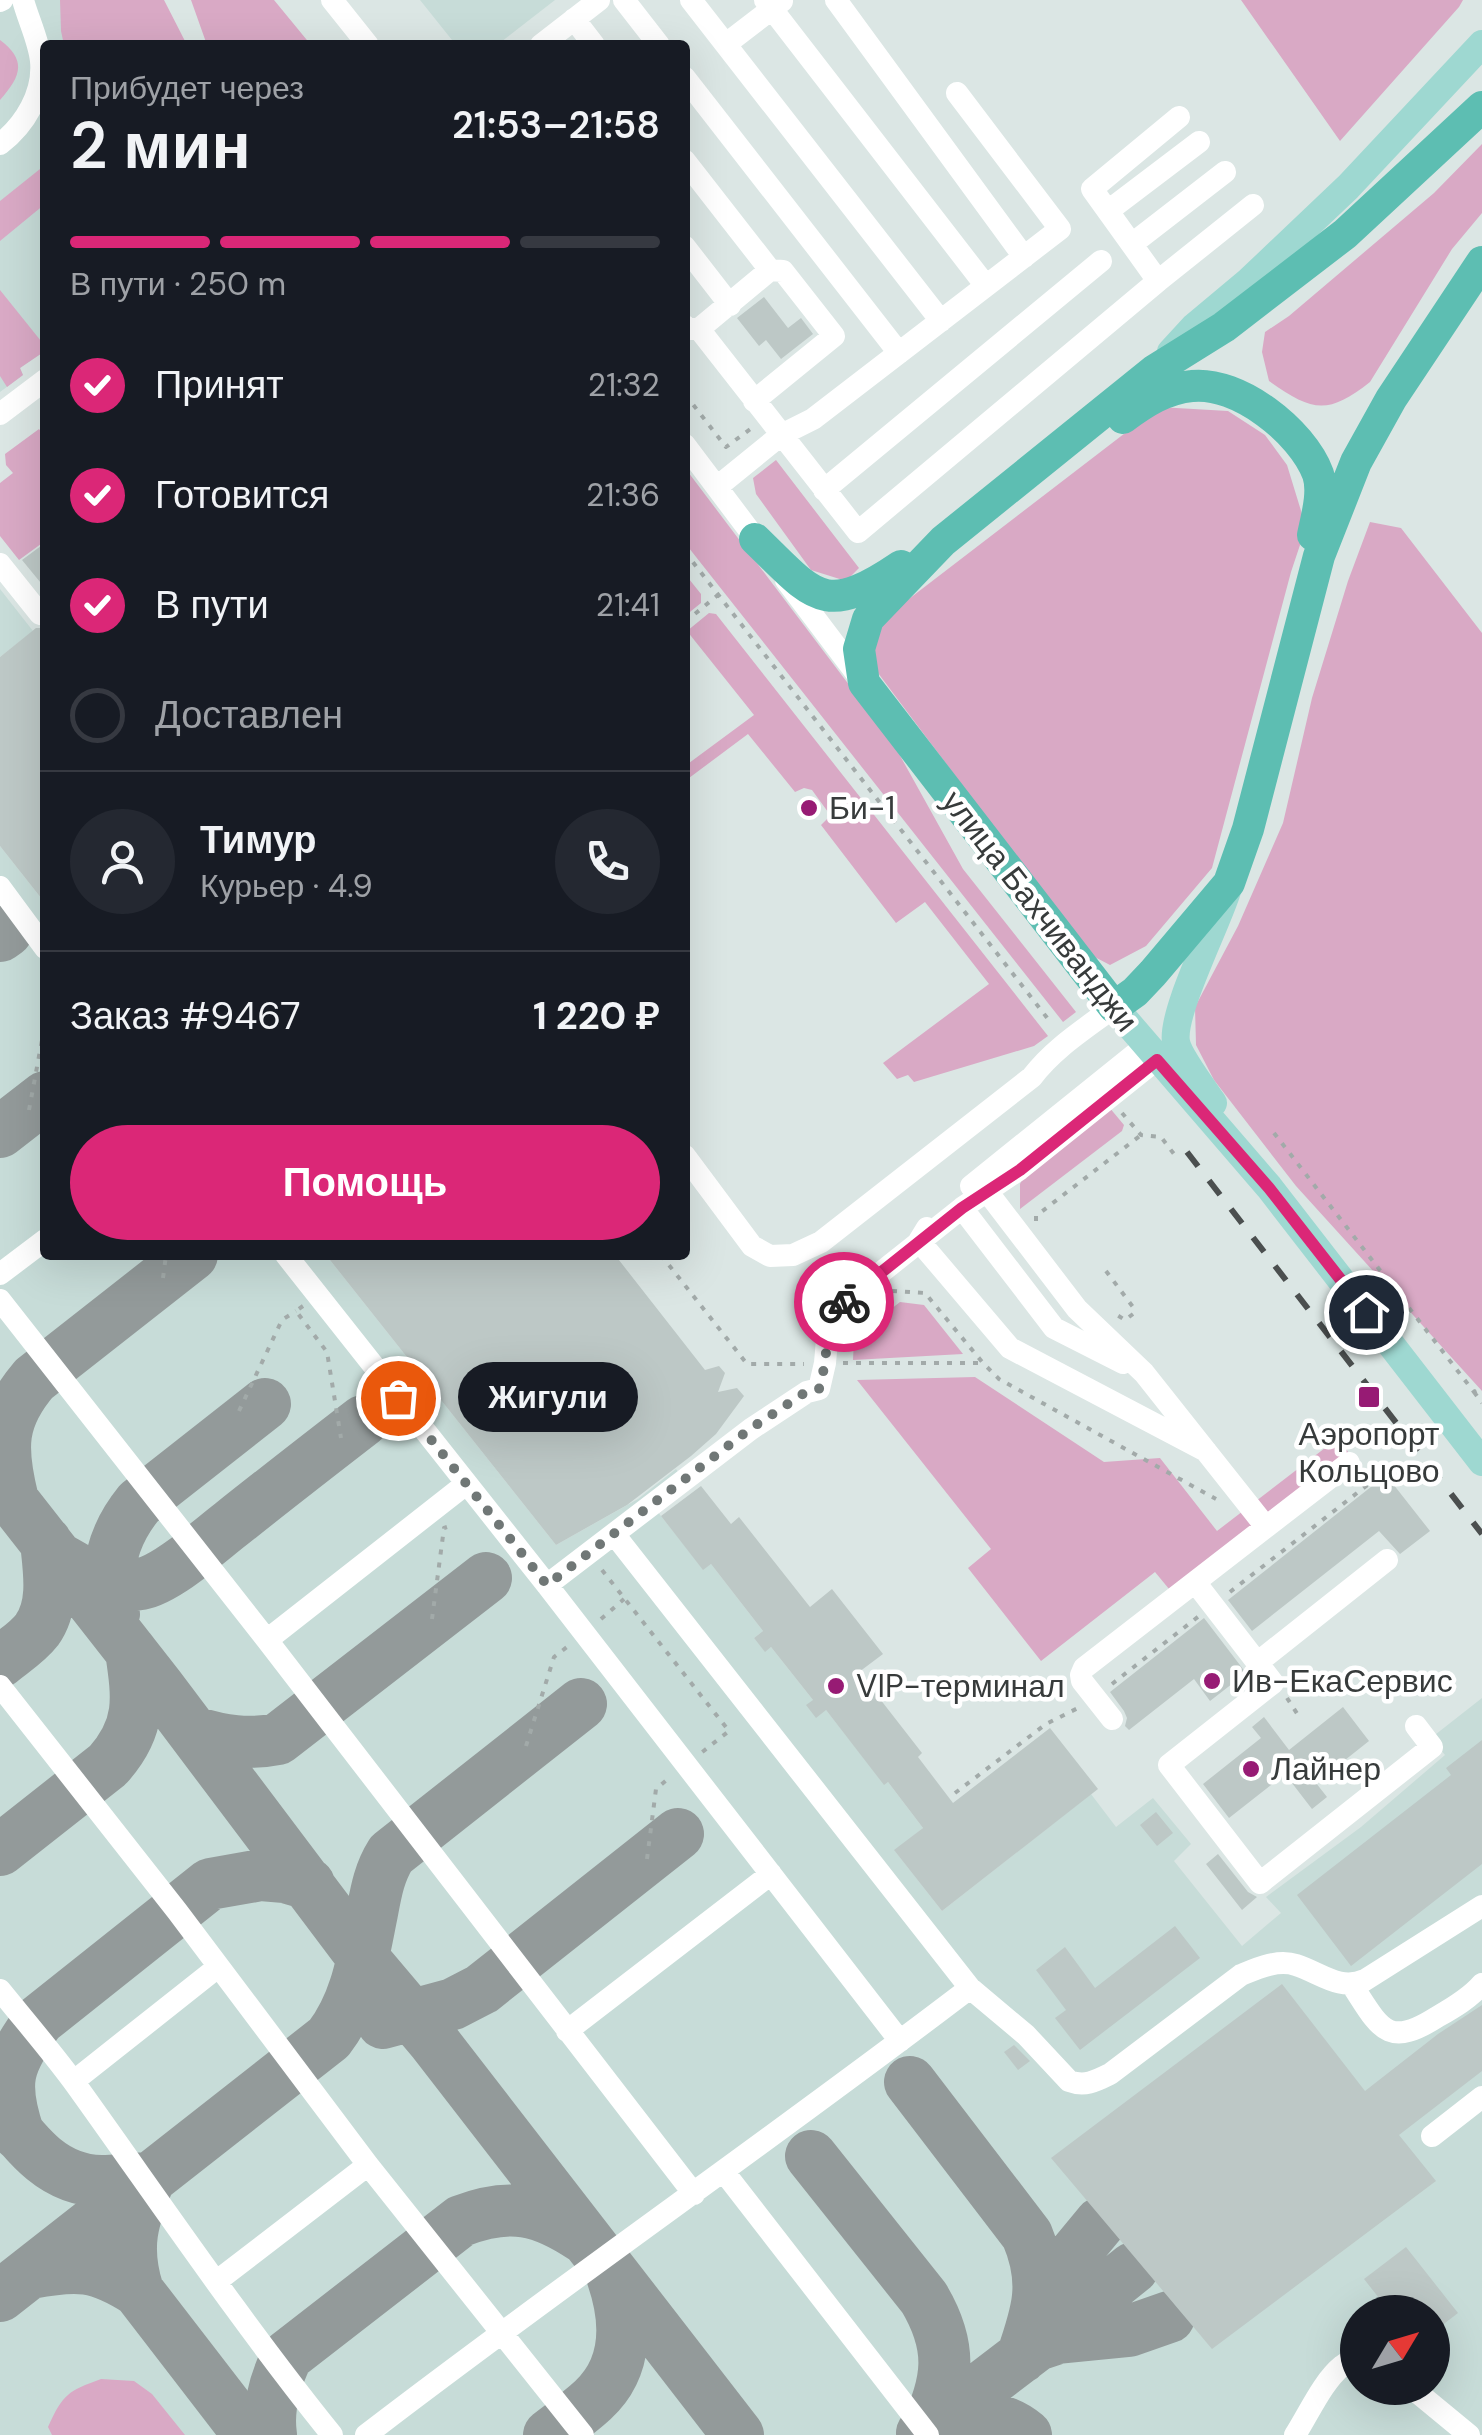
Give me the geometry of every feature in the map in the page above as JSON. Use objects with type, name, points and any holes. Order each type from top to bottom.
[{"type":"highway","points":[[864,683],[859,649],[868,619],[943,541],[1155,370],[1224,326],[1346,234],[1482,107]]},
{"type":"highway","points":[[1114,1007],[1153,974],[1230,883],[1320,556],[1356,462],[1390,399],[1482,262]]},
{"type":"highway","points":[[1032,469],[1095,440],[1139,406],[1169,390],[1195,385],[1252,402],[1283,424],[1319,476],[1320,507],[1292,622],[1290,672]]},
{"type":"highway","points":[[755,538],[801,584],[818,595],[835,596],[858,592],[943,541]]},
{"type":"highway","name":"улица Бахчиванджи","points":[[864,683],[1114,1007]]},
{"type":"main road","points":[[1155,370],[1194,327],[1348,187],[1482,44]]},
{"type":"main road","points":[[1159,1050],[1176,1029],[1230,883]]},
{"type":"main road","name":"улица Бахчиванджи","points":[[1114,1007],[1159,1050],[1482,1462]]},
{"type":"street","points":[[22,0],[40,57]]},
{"type":"street","points":[[332,0],[364,40]]},
{"type":"street","points":[[547,40],[598,0]]},
{"type":"street","points":[[624,0],[655,40]]},
{"type":"street","points":[[691,0],[940,321]]},
{"type":"street","points":[[836,0],[1024,257]]},
{"type":"street","points":[[726,44],[774,3],[986,286]]},
{"type":"street","points":[[574,19],[590,40]]},
{"type":"street","points":[[0,144],[28,113],[39,88],[40,74]]},
{"type":"street","points":[[690,84],[899,353]]},
{"type":"street","points":[[717,487],[781,435],[813,419],[1060,229],[958,93]]},
{"type":"street","points":[[1158,281],[1092,189],[1178,117]]},
{"type":"street","points":[[1108,211],[1199,142]]},
{"type":"street","points":[[690,167],[770,270]]},
{"type":"street","points":[[1132,244],[1225,172]]},
{"type":"street","points":[[754,401],[834,336],[783,271],[770,270],[730,305],[692,328],[858,532],[1253,205]]},
{"type":"street","points":[[690,254],[730,305]]},
{"type":"street","points":[[824,490],[1101,260]]},
{"type":"street","points":[[0,414],[40,384]]},
{"type":"street","name":"улица Бахчиванджи","points":[[690,452],[864,683]]},
{"type":"street","points":[[0,564],[40,614]]},
{"type":"street","points":[[0,887],[40,941]]},
{"type":"street","points":[[690,1163],[752,1246],[770,1256],[793,1255],[821,1242],[898,1183],[1114,1007]]},
{"type":"street","points":[[547,1585],[750,1429],[813,1390],[825,1364],[828,1328],[844,1302],[986,1190],[1020,1170],[1159,1050]]},
{"type":"street","points":[[813,1390],[816,1315],[1007,1155],[1159,1050]]},
{"type":"street","points":[[986,1190],[1077,1308],[1144,1373],[1266,1527]]},
{"type":"street","points":[[962,1208],[1054,1328],[1144,1373]]},
{"type":"street","points":[[919,1242],[933,1219]]},
{"type":"street","points":[[919,1242],[1010,1348],[1206,1451]]},
{"type":"street","points":[[0,1274],[40,1244]]},
{"type":"street","points":[[290,1260],[900,2041]]},
{"type":"street","points":[[0,1300],[694,2194]]},
{"type":"street","points":[[1112,1719],[1082,1681],[1084,1668],[1349,1463]]},
{"type":"street","points":[[267,1640],[466,1484]]},
{"type":"street","points":[[614,1534],[970,1988],[1026,2035],[1069,2081],[1093,2083],[1110,2074],[1242,1975],[1284,1963],[1352,1985],[1482,1906]]},
{"type":"street","points":[[1257,1663],[1387,1560]]},
{"type":"street","points":[[1195,1582],[1273,1683],[1169,1765],[1260,1883],[1432,1748],[1416,1726]]},
{"type":"street","points":[[0,1686],[368,2166],[583,2435]]},
{"type":"street","points":[[567,2031],[771,1874]]},
{"type":"street","points":[[74,2081],[218,1967]]},
{"type":"street","points":[[1352,1985],[1372,2016],[1391,2032],[1404,2034],[1457,2006],[1482,1984]]},
{"type":"street","points":[[366,2435],[970,1988]]},
{"type":"street","points":[[0,1990],[74,2081],[271,2359],[332,2435]]},
{"type":"street","points":[[1432,2136],[1482,2097]]},
{"type":"street","points":[[217,2282],[368,2166]]},
{"type":"street","points":[[724,2172],[928,2435]]},
{"type":"street","points":[[1295,2435],[1340,2367]]},
{"type":"street","points":[[1433,2405],[1469,2435]]},
{"type":"path","points":[[690,401],[726,447],[752,426]]},
{"type":"path","points":[[690,559],[1048,1020]]},
{"type":"path","points":[[690,618],[718,595]]},
{"type":"path","points":[[28,1110],[40,1049]]},
{"type":"path","points":[[1114,1104],[1141,1135],[1161,1137],[1177,1158]]},
{"type":"path","points":[[1274,1133],[1482,1403]]},
{"type":"path","points":[[1036,1230],[1036,1216],[1141,1135]]},
{"type":"path","points":[[163,1278],[165,1260]]},
{"type":"path","points":[[1106,1270],[1133,1307]]},
{"type":"path","points":[[881,1300],[893,1290],[926,1293],[999,1379],[1215,1499]]},
{"type":"path","points":[[239,1411],[282,1320],[312,1299]]},
{"type":"path","points":[[296,1311],[328,1352],[342,1438]]},
{"type":"path","points":[[1474,1392],[1482,1389]]},
{"type":"path","points":[[955,1793],[1046,1724],[1095,1698],[1384,1472]]},
{"type":"path","points":[[432,1619],[444,1528],[460,1517]]},
{"type":"path","points":[[594,1560],[729,1731],[700,1754]]},
{"type":"path","points":[[596,1622],[624,1599]]},
{"type":"path","points":[[526,1746],[554,1657],[568,1646]]},
{"type":"path","points":[[647,1859],[656,1789],[670,1777]]},
{"type":"shaded area","points":[[0,0],[149,0],[180,40],[40,40],[40,354],[20,368],[23,375],[0,392]]},
{"type":"shaded area","points":[[60,0],[164,0],[184,40],[63,40]]},
{"type":"shaded area","points":[[191,0],[274,0],[307,40],[205,40]]},
{"type":"shaded area","points":[[420,0],[555,0],[503,40],[452,40]]},
{"type":"shaded area","points":[[1241,0],[1463,0],[1340,141]]},
{"type":"shaded area","points":[[0,40],[15,55],[18,69],[0,100]]},
{"type":"shaded area","points":[[1482,144],[1482,213],[1452,249],[1370,382],[1342,400],[1320,406],[1297,399],[1269,381],[1262,352],[1265,332],[1434,193]]},
{"type":"shaded area","points":[[40,169],[40,208],[0,241],[0,201]]},
{"type":"shaded area","points":[[0,290],[40,340],[40,354],[20,368],[23,375],[7,387],[0,376]]},
{"type":"shaded area","points":[[1159,407],[1228,411],[1265,435],[1287,465],[1306,527],[1212,868],[1146,946],[1110,965],[1089,954],[878,673],[875,642],[888,615]]},
{"type":"shaded area","points":[[40,430],[40,545],[19,560],[0,536],[0,483],[13,473],[6,465],[5,454]]},
{"type":"shaded area","points":[[776,460],[859,568],[846,581],[811,570],[756,494],[753,478]]},
{"type":"shaded area","points":[[690,475],[893,743],[963,869],[1076,1012],[1063,1022],[690,549]]},
{"type":"shaded area","points":[[1370,522],[1401,528],[1482,633],[1482,1391],[1296,1186],[1214,1080],[1196,1045],[1195,1007],[1238,926],[1283,823],[1312,698]]},
{"type":"shaded area","points":[[690,580],[701,594],[701,603],[690,612]]},
{"type":"shaded area","points":[[0,589],[33,631],[0,657]]},
{"type":"shaded area","points":[[709,613],[716,614],[1048,1036],[1034,1046],[914,1082],[908,1075],[897,1079],[883,1063],[989,984],[925,902],[896,923],[821,825],[828,812],[812,790],[795,792],[748,734],[690,777],[690,762],[754,715],[690,635],[690,629]]},
{"type":"shaded area","points":[[0,846],[40,897],[40,1260],[330,1260],[556,1545],[638,1499],[676,1469],[688,1486],[657,1511],[703,1569],[711,1564],[763,1631],[754,1638],[765,1651],[771,1647],[923,1828],[895,1851],[942,1911],[1091,1794],[1116,1827],[1153,1798],[1191,1844],[1174,1861],[1242,1946],[1281,1913],[1266,1897],[1361,1827],[1445,1755],[1431,1738],[1482,1698],[1482,2435],[0,2435]]},
{"type":"shaded area","points":[[1109,1107],[1124,1125],[1122,1131],[1020,1209],[1020,1184],[1026,1171]]},
{"type":"shaded area","points":[[900,1302],[924,1305],[963,1354],[853,1360],[854,1338]]},
{"type":"shaded area","points":[[975,1377],[1104,1462],[1160,1458],[1217,1531],[1338,1438],[1351,1456],[1174,1595],[1155,1572],[1041,1661],[968,1568],[991,1549],[857,1380]]},
{"type":"shaded area","points":[[101,2379],[134,2381],[152,2394],[185,2435],[52,2435],[48,2427],[63,2400]]},
{"type":"building","points":[[764,297],[788,328],[801,318],[813,334],[781,359],[766,340],[759,346],[737,318]]},
{"type":"building","points":[[40,547],[40,582],[22,560]]},
{"type":"building","points":[[40,628],[40,897],[0,846],[0,657]]},
{"type":"building","points":[[330,1260],[619,1260],[705,1370],[719,1366],[725,1373],[718,1392],[737,1388],[744,1396],[716,1434],[691,1456],[627,1505],[556,1545]]},
{"type":"building","points":[[1386,1475],[1430,1531],[1400,1554],[1379,1531],[1252,1631],[1228,1600]]},
{"type":"building","name":"VIP-терминал","points":[[701,1486],[731,1524],[739,1517],[810,1607],[832,1589],[883,1654],[859,1672],[922,1753],[918,1757],[953,1803],[1050,1728],[1098,1789],[942,1911],[894,1850],[923,1828],[826,1710],[816,1718],[806,1705],[813,1700],[771,1647],[765,1652],[754,1638],[763,1631],[711,1564],[703,1570],[661,1516]]},
{"type":"building","points":[[1204,1618],[1246,1673],[1210,1701],[1194,1679],[1129,1730],[1124,1711],[1110,1692]]},
{"type":"building","points":[[1343,1707],[1369,1741],[1316,1783],[1327,1797],[1312,1809],[1285,1774],[1229,1818],[1203,1784],[1261,1738],[1252,1727],[1264,1717],[1289,1750]]},
{"type":"building","points":[[1482,1740],[1482,1864],[1351,1966],[1297,1895],[1451,1775],[1446,1768]]},
{"type":"building","points":[[1156,1812],[1173,1833],[1157,1846],[1140,1825]]},
{"type":"building","points":[[1218,1854],[1248,1892],[1257,1897],[1242,1910],[1206,1864]]},
{"type":"building","points":[[1175,1926],[1200,1958],[1080,2050],[1055,2018],[1066,2010],[1036,1970],[1065,1947],[1095,1988]]},
{"type":"building","points":[[1282,1984],[1365,2091],[1482,2005],[1482,2071],[1399,2135],[1436,2181],[1212,2349],[1051,2158]]},
{"type":"building","points":[[1014,2045],[1030,2061],[1018,2070],[1004,2052]]},
{"type":"building","points":[[1406,2247],[1444,2295],[1377,2295],[1364,2279]]},
{"type":"building","points":[[1450,2303],[1458,2313],[1450,2319]]},
{"type":"taxiway","points":[[0,936],[7,931]]},
{"type":"taxiway","points":[[0,1132],[40,1101]]},
{"type":"taxiway","points":[[13,1500],[6,1465],[6,1435],[23,1394],[34,1379],[186,1260]]},
{"type":"taxiway","points":[[114,1614],[109,1584],[112,1555],[130,1515],[139,1503],[265,1404]]},
{"type":"taxiway","points":[[62,1560],[109,1583],[151,1581],[187,1559],[363,1421]]},
{"type":"taxiway","points":[[0,1484],[363,1958],[434,2042],[738,2435]]},
{"type":"taxiway","points":[[0,1662],[29,1639],[43,1620],[49,1588],[46,1542]]},
{"type":"taxiway","points":[[194,1732],[236,1741],[278,1739],[486,1578]]},
{"type":"taxiway","points":[[0,1850],[108,1765],[119,1751],[135,1711],[131,1651]]},
{"type":"taxiway","points":[[0,2296],[329,2038],[353,1994],[378,1883],[391,1854],[581,1704]]},
{"type":"taxiway","points":[[383,2023],[453,2004],[482,1989],[678,1834]]},
{"type":"taxiway","points":[[19,2135],[10,2101],[10,2074],[20,2049],[39,2020],[210,1884],[261,1875],[309,1884]]},
{"type":"taxiway","points":[[910,2082],[1027,2235],[1037,2267],[1038,2296],[1022,2357]]},
{"type":"taxiway","points":[[0,2110],[31,2148],[69,2174],[101,2181],[150,2178],[132,2233],[131,2261],[138,2291]]},
{"type":"taxiway","points":[[811,2156],[924,2298],[940,2332],[943,2380],[925,2431]]},
{"type":"taxiway","points":[[271,2435],[273,2394],[287,2356],[461,2221],[495,2212],[525,2212],[554,2220],[584,2238]]},
{"type":"taxiway","points":[[922,2433],[1037,2345],[1051,2320],[1076,2252],[1100,2223]]},
{"type":"taxiway","points":[[1041,2342],[1133,2268]]},
{"type":"taxiway","points":[[31,2273],[87,2269],[111,2276],[138,2291],[249,2435]]},
{"type":"taxiway","points":[[549,2435],[605,2387],[619,2358],[622,2325],[612,2276]]},
{"type":"taxiway","points":[[1037,2345],[1058,2338],[1129,2331],[1169,2317]]},
{"type":"taxiway","points":[[931,2429],[980,2418],[1004,2422],[1026,2435]]},
{"type":"railway","points":[[1187,1152],[1482,1534]]},
{"type":"way so far","points":[[398,1398],[547,1585],[750,1429],[806,1392],[819,1389],[828,1328],[844,1302]]},
{"type":"place","name":"Би-1","points":[[809,808]]},
{"type":"place","name":"Аэропорт Кольцово","points":[[1369,1397]]},
{"type":"place","name":"Жигули","points":[[398,1398]]},
{"type":"place","name":"Ив-ЕкаСервис","points":[[1212,1681]]},
{"type":"place","name":"VIP-терминал","points":[[836,1686]]},
{"type":"place","name":"Лайнер","points":[[1251,1769]]},
{"type":"route","points":[[844,1302],[962,1208],[1020,1170],[1157,1060],[1269,1188],[1366,1312]]}]
